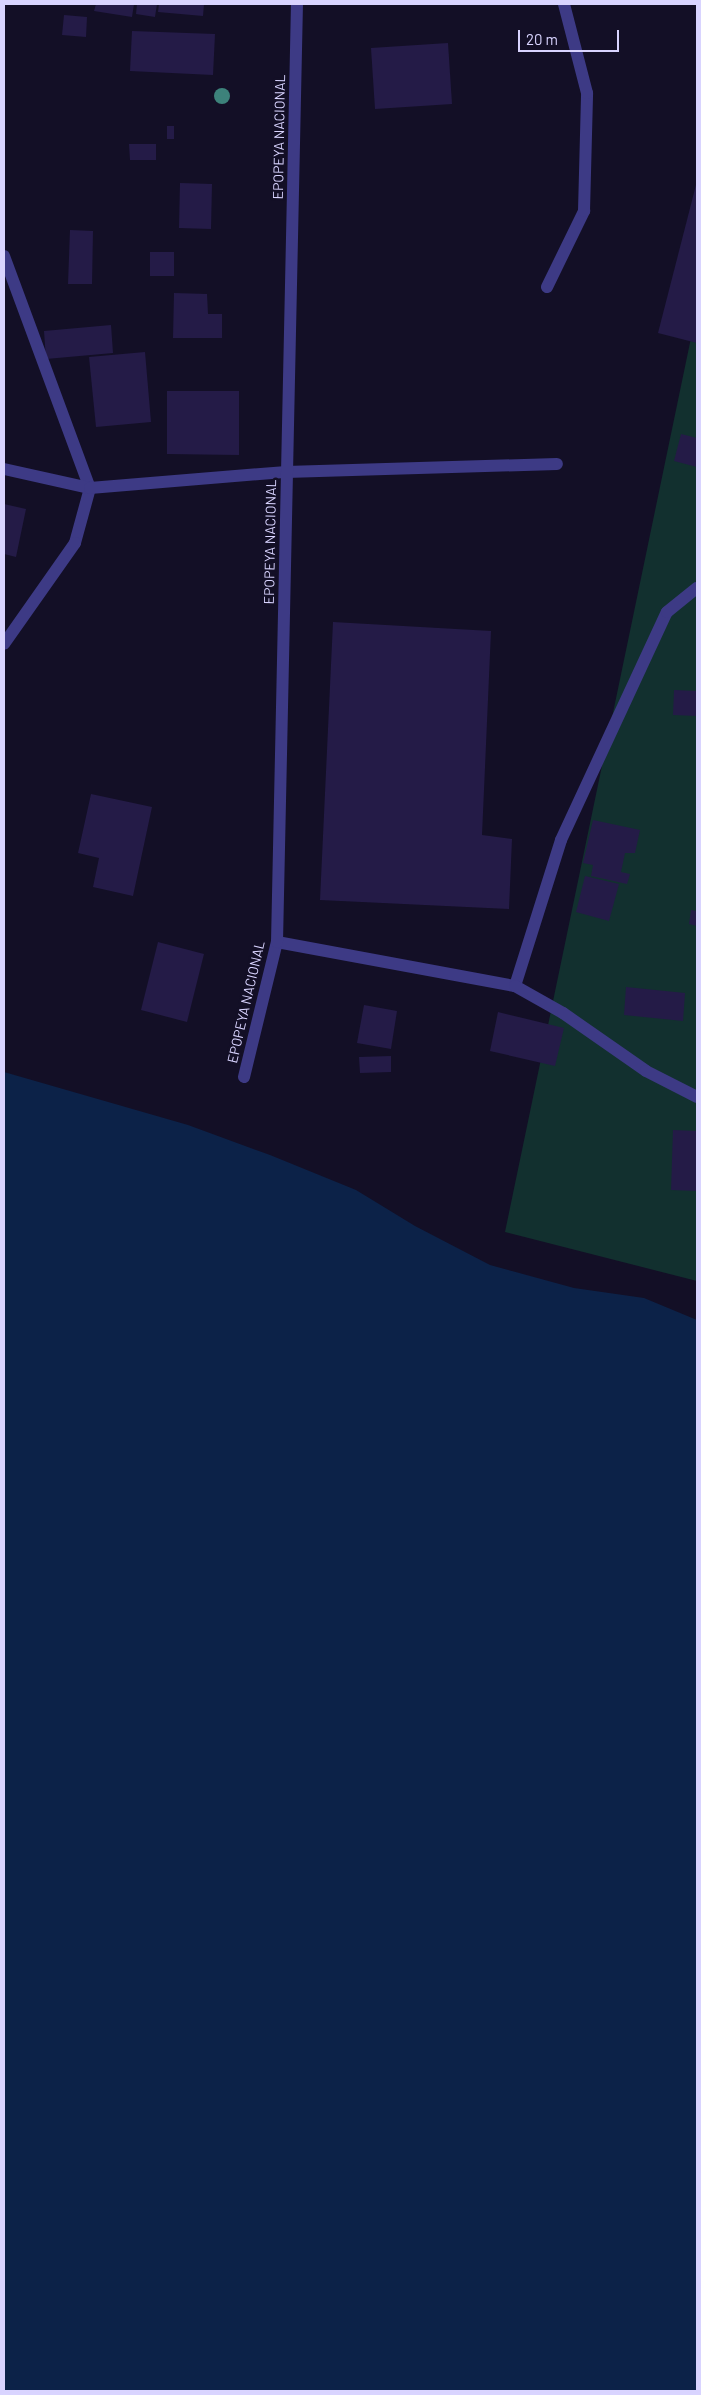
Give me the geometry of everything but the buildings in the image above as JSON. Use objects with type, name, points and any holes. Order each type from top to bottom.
[{"type":"street","name":"EPOPEYA NACIONAL","points":[[244,1077],[277,942],[297,4]]},
{"type":"street","points":[[547,288],[584,211],[587,93],[564,4]]},
{"type":"street","points":[[4,256],[90,488],[75,543],[4,644]]},
{"type":"street","points":[[4,469],[90,488],[286,472],[557,464]]},
{"type":"street","points":[[516,986],[561,840],[667,612],[697,588]]},
{"type":"street","points":[[277,942],[516,986],[563,1012],[646,1071],[697,1097]]},
{"type":"green space","points":[[697,309],[697,1281],[505,1232]]},
{"type":"water","points":[[4,1072],[188,1125],[270,1155],[356,1190],[415,1226],[490,1265],[574,1288],[644,1298],[697,1320],[697,2391],[4,2391]]}]
